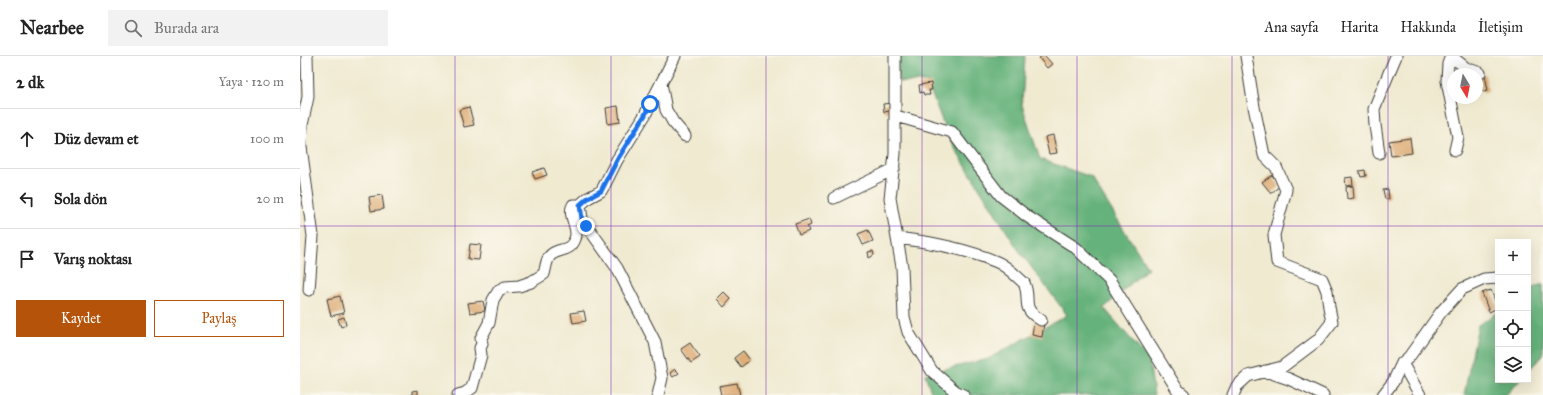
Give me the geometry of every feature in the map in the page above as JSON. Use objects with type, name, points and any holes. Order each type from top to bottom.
[{"type":"street","points":[[307,56],[308,97],[302,125],[301,148],[313,236],[309,290]]},
{"type":"street","points":[[458,395],[465,393],[472,388],[481,355],[481,338],[489,323],[493,300],[497,292],[505,287],[519,286],[531,282],[544,274],[548,257],[552,253],[568,248],[575,239],[576,229],[571,210],[573,205],[580,205],[588,198],[601,191],[617,160],[645,115],[675,56]]},
{"type":"street","points":[[895,56],[895,154],[890,198],[902,267],[904,316],[908,332],[932,371],[955,391],[963,395]]},
{"type":"street","points":[[1233,395],[1237,386],[1248,376],[1282,366],[1318,340],[1332,322],[1328,291],[1322,279],[1277,262],[1274,235],[1286,190],[1276,167],[1264,155],[1254,107],[1246,56]]},
{"type":"street","points":[[1379,153],[1374,109],[1396,56]]},
{"type":"street","points":[[1455,150],[1458,136],[1448,81],[1448,64],[1451,56],[1466,68]]},
{"type":"street","points":[[661,83],[666,110],[673,122],[685,136]]},
{"type":"street","points":[[896,116],[952,132],[1001,196],[1028,217],[1076,248],[1110,281],[1179,393]]},
{"type":"street","points":[[834,198],[894,169]]},
{"type":"street","points":[[580,205],[582,219],[617,268],[655,342],[662,378],[658,395]]},
{"type":"street","points":[[897,238],[955,248],[998,262],[1024,283],[1026,287],[1028,309],[1032,314],[1041,320]]},
{"type":"street","points":[[1383,395],[1393,382],[1402,363],[1409,357],[1441,312],[1462,289],[1484,279],[1495,278]]},
{"type":"street","points":[[1402,363],[1420,395]]},
{"type":"street","points":[[1265,371],[1289,379],[1322,395]]},
{"type":"green space","points":[[898,56],[1025,56],[1022,105],[1040,159],[1091,177],[1148,268],[1104,308],[1149,360],[1154,395],[932,395],[925,374],[988,359],[1067,315],[1017,248],[950,141],[927,82],[899,82]]},
{"type":"green space","points":[[1539,285],[1543,285],[1543,355],[1531,368],[1531,311],[1531,290]]},
{"type":"green space","points":[[1495,314],[1495,383],[1517,383],[1506,395],[1464,395],[1478,325]]},
{"type":"building","points":[[1045,56],[1052,64],[1047,68],[1039,58]]},
{"type":"building","points":[[1483,75],[1485,75],[1488,91],[1483,92]]},
{"type":"building","points":[[931,83],[932,90],[929,90],[930,95],[924,95],[923,92],[920,93],[919,85]]},
{"type":"building","points":[[893,103],[894,110],[884,112],[883,104]]},
{"type":"building","points":[[618,106],[620,122],[608,124],[606,108]]},
{"type":"building","points":[[469,107],[474,125],[464,127],[459,110]]},
{"type":"building","points":[[1053,135],[1057,153],[1049,154],[1045,137]]},
{"type":"building","points":[[1410,138],[1412,153],[1391,156],[1389,141]]},
{"type":"building","points":[[544,168],[547,175],[535,179],[532,172]]},
{"type":"building","points":[[1365,170],[1366,176],[1361,177],[1359,171]]},
{"type":"building","points":[[1272,175],[1280,186],[1271,193],[1262,182]]},
{"type":"building","points":[[1352,177],[1353,185],[1346,186],[1345,178]]},
{"type":"building","points":[[1353,186],[1354,198],[1347,199],[1346,187]]},
{"type":"building","points":[[1388,189],[1389,199],[1385,199],[1383,190]]},
{"type":"building","points":[[382,195],[384,209],[371,211],[369,197]]},
{"type":"building","points":[[809,219],[811,225],[807,227],[809,231],[799,235],[795,224]]},
{"type":"building","points":[[868,230],[873,241],[863,245],[858,234]]},
{"type":"building","points":[[470,244],[481,245],[479,260],[468,259]]},
{"type":"building","points":[[873,251],[874,255],[869,258],[868,252]]},
{"type":"building","points":[[1491,290],[1495,300],[1495,309],[1489,312],[1482,293]]},
{"type":"building","points":[[724,292],[731,299],[724,307],[717,299]]},
{"type":"building","points":[[340,296],[344,313],[331,316],[327,299]]},
{"type":"building","points":[[483,301],[485,311],[470,313],[468,303]]},
{"type":"building","points":[[584,311],[586,321],[573,323],[571,313]]},
{"type":"building","points":[[344,317],[346,325],[341,327],[338,319]]},
{"type":"building","points":[[1034,322],[1044,324],[1042,337],[1032,335]]},
{"type":"building","points":[[690,343],[700,357],[691,363],[681,349]]},
{"type":"building","points":[[743,351],[750,360],[741,367],[734,358]]},
{"type":"building","points":[[675,369],[679,373],[673,377],[670,373]]},
{"type":"building","points":[[737,383],[740,395],[721,395],[719,386]]},
{"type":"building","points":[[418,390],[418,395],[412,395],[412,391]]},
{"type":"route","points":[[586,226],[580,212],[580,205],[588,198],[601,191],[617,160],[645,115],[650,104]]}]
